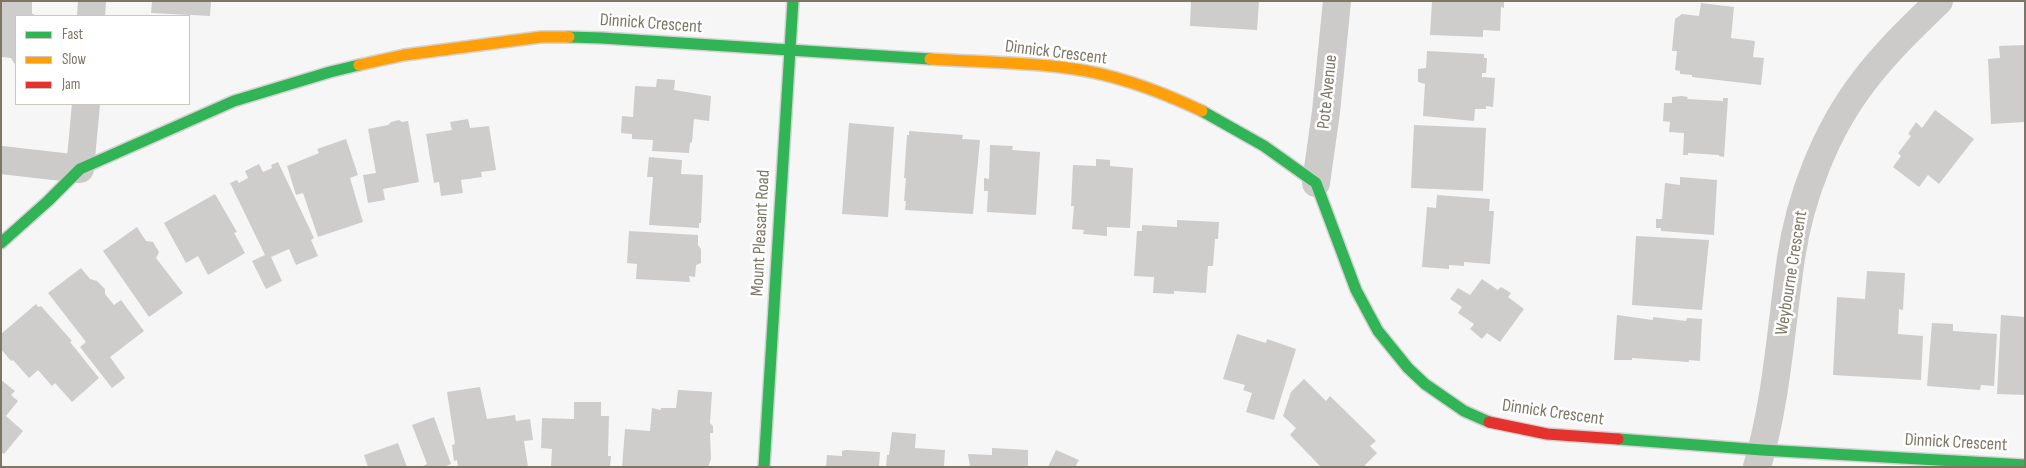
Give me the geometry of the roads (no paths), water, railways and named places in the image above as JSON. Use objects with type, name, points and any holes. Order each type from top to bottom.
[{"type":"street","points":[[91,15],[92,1]]},
{"type":"street","name":"Mount Pleasant Road","points":[[764,467],[793,1]]},
{"type":"street","name":"Pote Avenue","points":[[1316,183],[1326,112],[1337,1]]},
{"type":"street","name":"Weybourne Crescent","points":[[1760,458],[1780,348],[1797,224],[1819,160],[1834,130],[1862,83],[1894,45],[1939,1]]},
{"type":"street","name":"Dinnick Crescent","points":[[1,243],[80,169],[234,101],[330,72],[404,55],[540,37],[602,38],[1068,68],[1120,79],[1206,113],[1242,131],[1316,183],[1358,300],[1370,321],[1382,338],[1422,382],[1464,412],[1518,430],[1760,458],[2025,465]]},
{"type":"street","points":[[1,160],[80,169],[86,105]]}]
